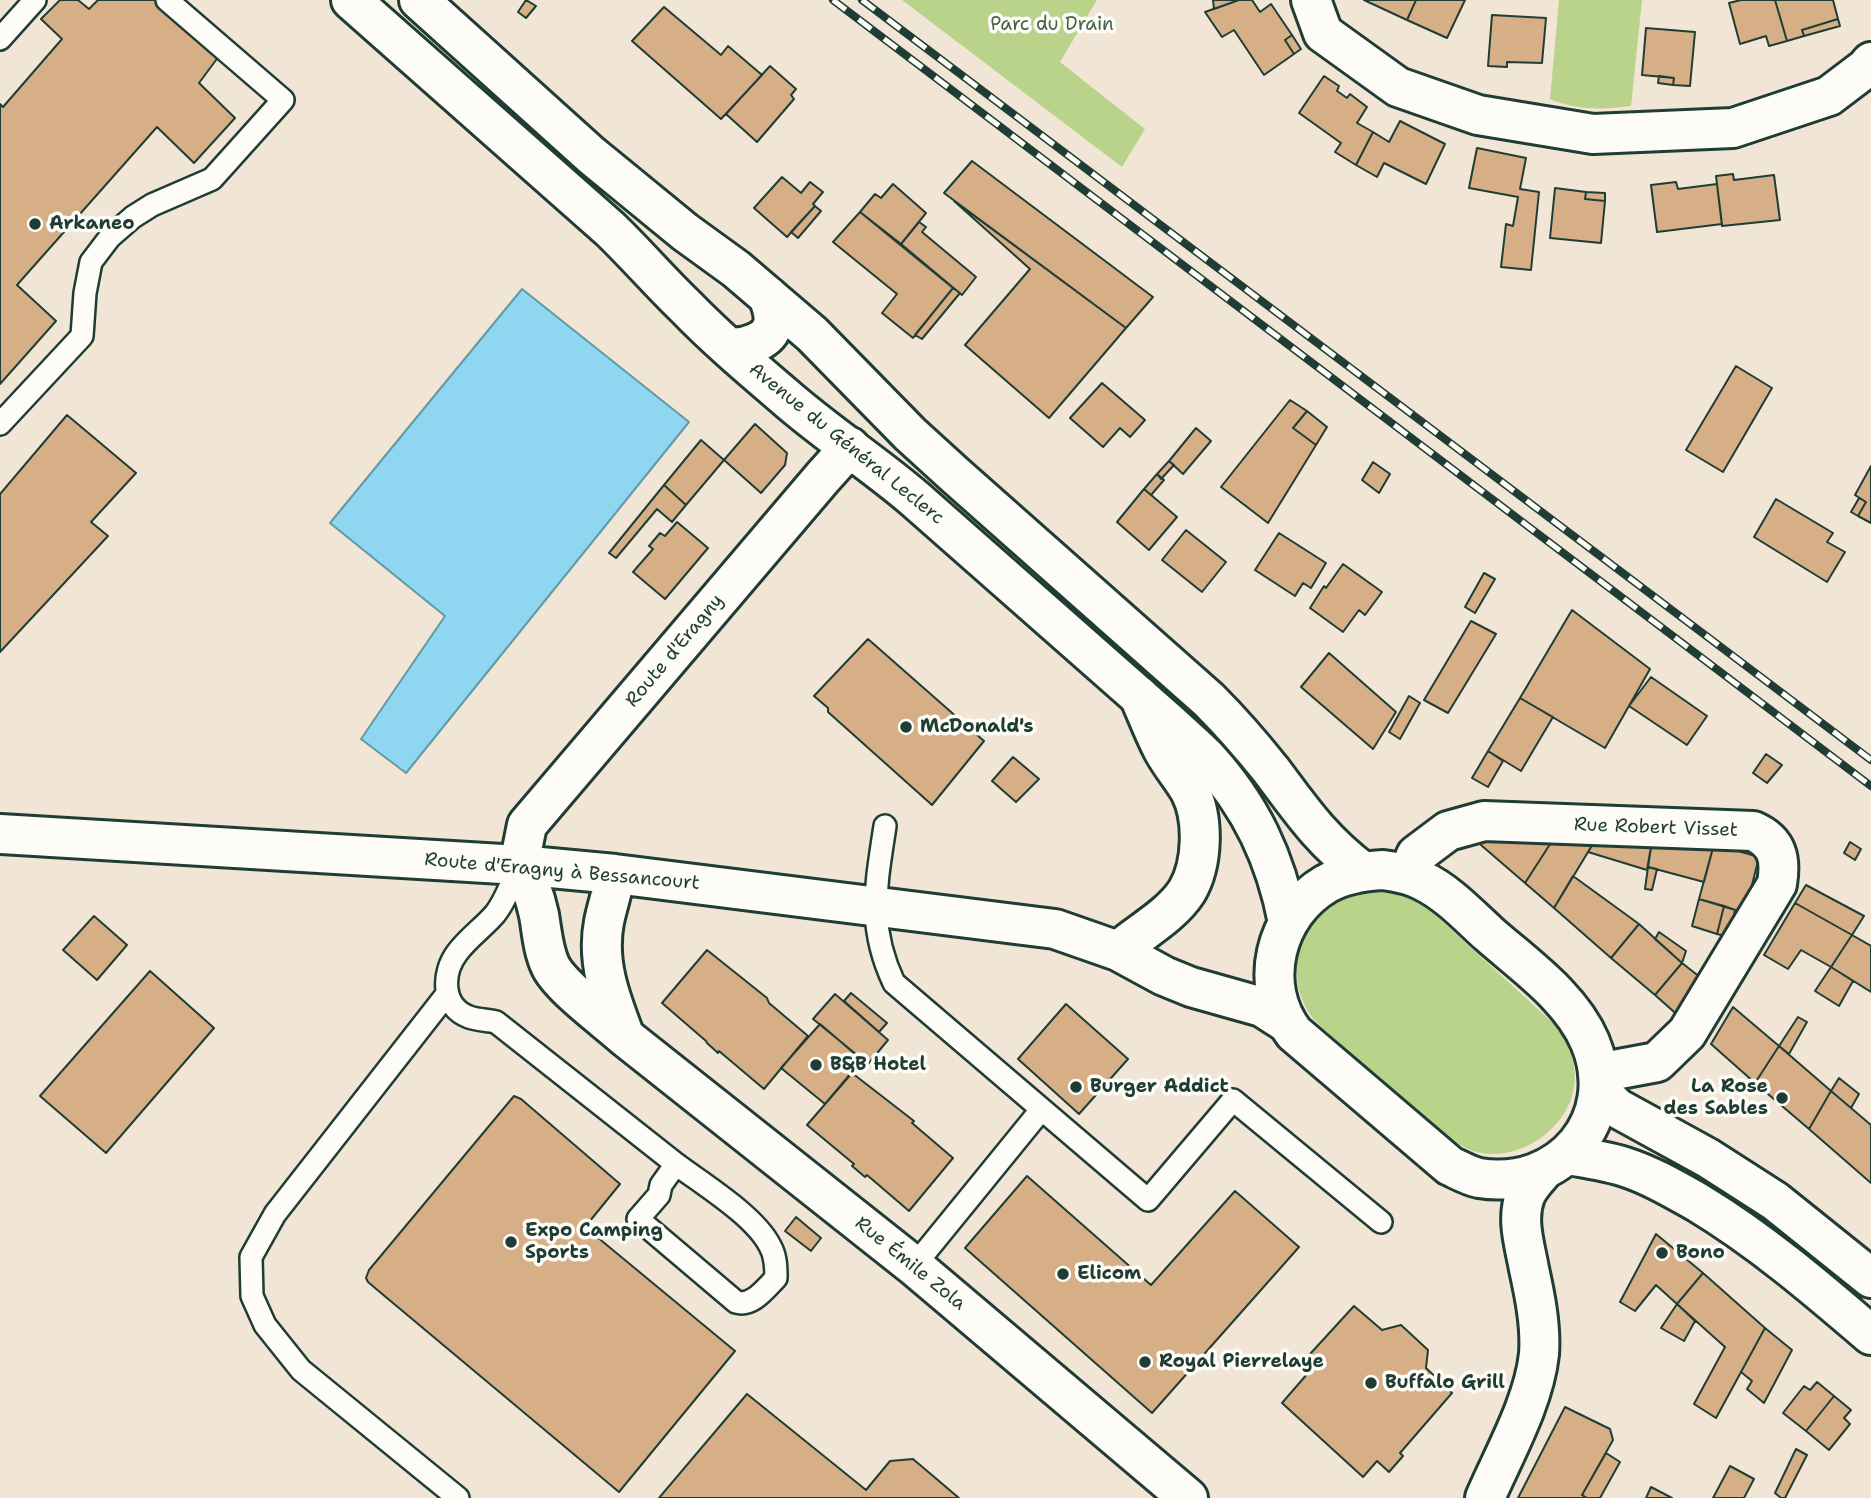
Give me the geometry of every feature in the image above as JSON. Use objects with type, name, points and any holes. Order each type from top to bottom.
[{"type":"street","name":"Avenue du Général Leclerc","points":[[351,0],[610,229],[685,307],[749,350],[786,398],[915,499],[1205,757],[1245,808],[1263,840],[1283,894],[1282,937],[1273,975],[1279,1008],[1294,1033],[1450,1166],[1475,1177],[1496,1180],[1531,1176],[1555,1163],[1597,1159],[1627,1167],[1654,1179],[1719,1216],[1788,1265],[1871,1335]]},
{"type":"street","points":[[419,0],[591,155],[685,232],[736,269],[806,329],[955,475],[1209,700],[1248,741],[1318,831],[1339,853],[1362,871]]},
{"type":"street","points":[[1311,0],[1323,33],[1398,87],[1478,115],[1592,134],[1733,128],[1829,96],[1871,62]]},
{"type":"street","points":[[749,350],[772,328],[774,322],[768,296]]},
{"type":"street","points":[[749,350],[780,326],[790,325],[806,329]]},
{"type":"street","name":"Route d'Eragny","points":[[519,865],[527,825],[850,447]]},
{"type":"street","points":[[1118,951],[1169,911],[1187,890],[1195,871],[1200,846],[1197,810],[1190,791],[1163,750],[1139,696]]},
{"type":"street","name":"Rue Robert Visset","points":[[1408,874],[1416,855],[1448,831],[1484,821],[1752,831],[1767,838],[1780,863],[1777,884],[1687,1033],[1657,1062],[1599,1082]]},
{"type":"street","name":"Route d'Eragny à Bessancourt","points":[[0,834],[519,865],[615,874],[1055,929],[1118,951],[1164,976],[1203,992],[1262,1007],[1287,1024]]},
{"type":"street","name":"Rue Émile Zola","points":[[519,865],[534,892],[551,967],[563,983],[625,1037],[914,1266],[1188,1498]]},
{"type":"street","points":[[1203,992],[1222,989],[1254,972],[1282,937],[1302,903],[1326,884],[1362,871],[1383,870],[1408,874],[1438,890],[1551,989],[1577,1020],[1590,1042],[1599,1082],[1596,1108],[1589,1124],[1555,1163],[1531,1185],[1525,1196],[1521,1227],[1533,1286],[1539,1354],[1531,1394],[1485,1498]]},
{"type":"street","points":[[615,874],[601,940],[606,984],[625,1037]]},
{"type":"street","points":[[1599,1082],[1617,1108],[1718,1164],[1775,1201],[1871,1278]]},
{"type":"street","points":[[1475,1177],[1503,1201],[1521,1227]]},
{"type":"lane","points":[[0,39],[35,0]]},
{"type":"lane","points":[[0,424],[82,336],[85,293],[91,262],[110,237],[152,205],[212,179],[283,100],[167,0]]},
{"type":"lane","points":[[886,826],[877,879],[876,926],[885,964],[894,984],[1148,1200],[1233,1100],[1381,1222]]},
{"type":"lane","points":[[519,865],[499,908],[455,956],[448,969],[447,994],[450,1001],[460,1012],[470,1017],[496,1022],[742,1214],[759,1231],[770,1246],[775,1261],[776,1278],[750,1303],[736,1303],[638,1219],[659,1195],[661,1185],[676,1164]]},
{"type":"lane","points":[[447,994],[275,1214],[251,1258],[252,1296],[265,1325],[301,1370],[458,1498]]},
{"type":"lane","points":[[914,1266],[1041,1110]]},
{"type":"green space","name":"Parc du Drain","points":[[902,0],[1097,0],[1060,62],[1145,129],[1122,167]]},
{"type":"green space","points":[[1559,0],[1642,0],[1631,106],[1589,108],[1550,99]]},
{"type":"green space","points":[[1380,890],[1408,898],[1433,913],[1564,1033],[1574,1068],[1573,1091],[1565,1112],[1538,1140],[1503,1153],[1490,1154],[1466,1148],[1435,1126],[1348,1051],[1314,1020],[1308,1011],[1299,989],[1297,963],[1310,926],[1340,899]]},
{"type":"water","points":[[522,289],[689,422],[406,773],[361,739],[445,616],[330,523]]},
{"type":"building","name":"Arkaneo","points":[[60,0],[78,0],[89,9],[98,0],[161,0],[222,52],[199,83],[235,118],[194,163],[157,127],[17,285],[56,321],[0,384],[0,104],[3,107],[62,39],[41,19]]},
{"type":"building","points":[[526,0],[536,6],[526,18],[518,12]]},
{"type":"building","points":[[1213,0],[1239,0],[1214,9]]},
{"type":"building","points":[[1239,0],[1252,0],[1260,12],[1271,4],[1292,35],[1285,40],[1294,54],[1264,75],[1234,30],[1222,37],[1205,12]]},
{"type":"building","points":[[1364,0],[1416,0],[1407,20]]},
{"type":"building","points":[[1416,0],[1465,0],[1447,38],[1407,20]]},
{"type":"building","points":[[1741,0],[1775,0],[1787,41],[1769,46],[1766,36],[1740,44],[1729,3]]},
{"type":"building","points":[[1775,0],[1833,0],[1838,19],[1802,30],[1804,36],[1787,41]]},
{"type":"building","points":[[664,7],[721,55],[728,46],[762,75],[721,119],[632,41]]},
{"type":"building","points":[[1492,15],[1546,18],[1542,63],[1507,62],[1507,67],[1488,66]]},
{"type":"building","points":[[1838,19],[1840,26],[1804,36],[1802,30]]},
{"type":"building","points":[[1646,28],[1695,32],[1690,86],[1673,85],[1674,78],[1642,75]]},
{"type":"building","points":[[1292,35],[1301,49],[1294,54],[1285,40]]},
{"type":"building","points":[[770,66],[796,89],[791,95],[794,99],[757,142],[726,114]]},
{"type":"building","points":[[1324,76],[1339,86],[1337,91],[1347,98],[1350,94],[1367,107],[1357,123],[1373,132],[1356,165],[1335,152],[1341,143],[1299,113]]},
{"type":"building","points":[[1659,76],[1674,78],[1673,85],[1658,83]]},
{"type":"building","points":[[1400,121],[1445,144],[1426,184],[1384,163],[1377,177],[1356,165],[1373,132],[1389,142]]},
{"type":"building","points":[[1477,148],[1526,158],[1520,189],[1539,192],[1531,270],[1501,267],[1506,224],[1513,226],[1518,197],[1469,188]]},
{"type":"building","points":[[972,161],[1153,297],[1126,328],[944,193]]},
{"type":"building","points":[[1733,174],[1734,180],[1774,175],[1780,220],[1722,226],[1716,176]]},
{"type":"building","points":[[782,177],[801,193],[810,182],[823,192],[813,204],[815,206],[787,237],[754,208]]},
{"type":"building","points":[[1676,182],[1678,189],[1717,184],[1722,224],[1657,232],[1651,185]]},
{"type":"building","points":[[893,184],[926,213],[901,244],[860,212],[875,194],[881,198]]},
{"type":"building","points":[[1555,188],[1586,192],[1585,199],[1605,201],[1601,243],[1550,238]]},
{"type":"building","points":[[1586,192],[1605,193],[1605,201],[1585,199]]},
{"type":"building","points":[[954,201],[1126,328],[1049,418],[965,345],[1030,269]]},
{"type":"building","points":[[815,206],[821,211],[798,238],[791,232]]},
{"type":"building","points":[[860,212],[953,288],[913,338],[882,313],[897,294],[833,242]]},
{"type":"building","points":[[919,222],[926,227],[922,232],[976,277],[962,295],[901,244]]},
{"type":"building","points":[[953,288],[960,293],[922,339],[915,335]]},
{"type":"building","points":[[1736,366],[1772,388],[1723,472],[1686,450]]},
{"type":"building","points":[[1102,383],[1145,420],[1130,437],[1120,428],[1103,447],[1070,418]]},
{"type":"building","points":[[1290,400],[1307,411],[1293,428],[1316,445],[1268,523],[1221,487]]},
{"type":"building","points":[[1307,411],[1327,427],[1316,445],[1293,428]]},
{"type":"building","points":[[67,415],[136,473],[91,522],[108,536],[0,652],[0,494]]},
{"type":"building","points":[[755,424],[787,453],[785,465],[761,493],[724,460]]},
{"type":"building","points":[[1196,428],[1211,441],[1183,474],[1169,461]]},
{"type":"building","points":[[701,440],[724,460],[686,505],[664,485]]},
{"type":"building","points":[[1169,461],[1174,465],[1161,479],[1157,474]]},
{"type":"building","points":[[1373,462],[1390,474],[1379,493],[1362,480]]},
{"type":"building","points":[[1871,466],[1871,523],[1858,516],[1866,502],[1855,495]]},
{"type":"building","points":[[1157,474],[1164,480],[1151,495],[1144,489]]},
{"type":"building","points":[[664,485],[686,505],[672,522],[657,509],[616,558],[609,553]]},
{"type":"building","points":[[1144,489],[1177,517],[1149,550],[1117,522]]},
{"type":"building","points":[[1859,498],[1866,502],[1858,516],[1851,512]]},
{"type":"building","points":[[1776,499],[1833,533],[1827,542],[1845,552],[1827,582],[1754,537]]},
{"type":"building","points":[[677,522],[708,548],[665,599],[633,572],[653,549],[649,546],[660,533],[665,536]]},
{"type":"building","points":[[1186,530],[1226,562],[1202,592],[1162,560]]},
{"type":"building","points":[[1279,533],[1326,563],[1311,588],[1303,583],[1295,596],[1255,570]]},
{"type":"building","points":[[1343,564],[1382,592],[1365,615],[1359,610],[1343,632],[1310,608]]},
{"type":"building","points":[[1484,573],[1495,579],[1475,613],[1465,607]]},
{"type":"building","points":[[1572,610],[1650,669],[1605,748],[1520,698]]},
{"type":"building","points":[[1471,621],[1496,634],[1448,713],[1424,700]]},
{"type":"building","name":"McDonald's","points":[[868,639],[984,741],[932,805],[828,712],[828,708],[814,696]]},
{"type":"building","points":[[1329,653],[1396,712],[1373,749],[1301,687]]},
{"type":"building","points":[[1651,677],[1707,716],[1687,745],[1629,706]]},
{"type":"building","points":[[1409,696],[1420,703],[1400,739],[1389,732]]},
{"type":"building","points":[[1520,698],[1553,717],[1521,771],[1488,751]]},
{"type":"building","points":[[1488,751],[1503,761],[1488,787],[1472,778]]},
{"type":"building","points":[[1766,754],[1782,765],[1767,783],[1753,773]]},
{"type":"building","points":[[1013,757],[1039,779],[1016,802],[992,781]]},
{"type":"building","points":[[1554,838],[1525,883],[1474,839]]},
{"type":"building","points":[[1554,838],[1596,839],[1554,908],[1525,883]]},
{"type":"building","points":[[1596,839],[1652,841],[1647,870],[1588,852]]},
{"type":"building","points":[[1652,841],[1714,844],[1704,882],[1648,867]]},
{"type":"building","points":[[1850,842],[1861,849],[1855,860],[1844,853]]},
{"type":"building","points":[[1714,844],[1759,857],[1745,913],[1699,899]]},
{"type":"building","points":[[1648,867],[1657,869],[1652,890],[1645,889]]},
{"type":"building","points":[[1573,876],[1639,924],[1611,958],[1554,908]]},
{"type":"building","points":[[1806,885],[1864,916],[1852,935],[1795,903]]},
{"type":"building","points":[[1699,899],[1724,906],[1717,934],[1692,926]]},
{"type":"building","points":[[1795,903],[1852,935],[1831,967],[1801,950],[1788,969],[1764,955]]},
{"type":"building","points":[[1724,906],[1735,910],[1729,937],[1717,934]]},
{"type":"building","points":[[94,916],[127,945],[97,980],[63,950]]},
{"type":"building","points":[[1639,924],[1682,963],[1655,995],[1611,958]]},
{"type":"building","points":[[1659,932],[1686,951],[1682,963],[1655,939]]},
{"type":"building","points":[[1852,935],[1871,946],[1871,992],[1831,967]]},
{"type":"building","points":[[707,950],[767,998],[769,1003],[808,1036],[764,1089],[719,1051],[718,1053],[662,1003]]},
{"type":"building","points":[[1682,963],[1710,985],[1682,1019],[1655,995]]},
{"type":"building","points":[[1831,967],[1853,981],[1839,1006],[1815,991]]},
{"type":"building","points":[[150,971],[214,1028],[106,1153],[40,1096]]},
{"type":"building","points":[[851,993],[887,1023],[879,1032],[844,1001]]},
{"type":"building","points":[[835,994],[888,1040],[868,1064],[813,1019]]},
{"type":"building","name":"Burger Addict","points":[[1066,1004],[1128,1059],[1079,1114],[1018,1059]]},
{"type":"building","points":[[1733,1007],[1779,1046],[1755,1083],[1711,1044]]},
{"type":"building","points":[[1798,1017],[1807,1022],[1789,1054],[1779,1046]]},
{"type":"building","points":[[820,1024],[862,1060],[825,1104],[781,1068]]},
{"type":"building","points":[[1779,1046],[1831,1091],[1809,1129],[1755,1083]]},
{"type":"building","points":[[852,1073],[914,1121],[912,1123],[953,1158],[909,1211],[867,1175],[865,1177],[852,1166],[854,1164],[807,1125]]},
{"type":"building","points":[[1839,1078],[1859,1094],[1851,1108],[1831,1091]]},
{"type":"building","points":[[1831,1091],[1871,1125],[1871,1183],[1809,1129]]},
{"type":"building","points":[[514,1096],[521,1099],[620,1184],[585,1227],[735,1351],[619,1492],[366,1278],[369,1270]]},
{"type":"building","points":[[1027,1176],[1151,1285],[1235,1191],[1299,1247],[1152,1413],[965,1248]]},
{"type":"building","points":[[796,1217],[821,1238],[811,1251],[785,1231]]},
{"type":"building","name":"Bono","points":[[1656,1234],[1703,1273],[1677,1304],[1656,1285],[1635,1311],[1620,1302]]},
{"type":"building","points":[[1703,1273],[1765,1328],[1716,1418],[1694,1404],[1725,1347],[1677,1304]]},
{"type":"building","points":[[1677,1304],[1695,1321],[1684,1341],[1661,1328]]},
{"type":"building","name":"Buffalo Grill","points":[[1354,1306],[1382,1330],[1401,1325],[1428,1350],[1426,1368],[1452,1393],[1400,1453],[1403,1456],[1389,1472],[1377,1461],[1363,1477],[1282,1403],[1308,1373],[1300,1365]]},
{"type":"building","points":[[1765,1328],[1792,1350],[1764,1403],[1747,1389],[1752,1381],[1741,1372]]},
{"type":"building","points":[[1817,1382],[1834,1396],[1806,1431],[1783,1413],[1804,1386],[1810,1390]]},
{"type":"building","points":[[747,1394],[866,1490],[890,1461],[913,1459],[959,1498],[659,1498]]},
{"type":"building","points":[[1834,1396],[1851,1410],[1844,1418],[1850,1424],[1829,1450],[1806,1431]]},
{"type":"building","points":[[1565,1407],[1610,1429],[1613,1440],[1582,1495],[1587,1498],[1518,1498]]},
{"type":"building","points":[[1796,1449],[1807,1455],[1785,1498],[1781,1498],[1775,1493]]},
{"type":"building","points":[[1606,1453],[1620,1462],[1600,1498],[1587,1498],[1582,1495]]},
{"type":"building","points":[[1730,1466],[1754,1479],[1744,1498],[1713,1498]]},
{"type":"building","points":[[1651,1487],[1672,1498],[1646,1498]]},
{"type":"railway","points":[[833,0],[1871,786]]},
{"type":"railway","points":[[862,0],[1871,760]]},
{"type":"place","name":"Arkaneo","points":[[35,224]]},
{"type":"place","name":"McDonald's","points":[[906,727]]},
{"type":"place","name":"B&B Hotel","points":[[816,1065]]},
{"type":"place","name":"Burger Addict","points":[[1076,1087]]},
{"type":"place","name":"La Rose des Sables","points":[[1782,1098]]},
{"type":"place","name":"Expo Camping Sports","points":[[511,1242]]},
{"type":"place","name":"Bono","points":[[1662,1253]]},
{"type":"place","name":"Elicom","points":[[1063,1274]]},
{"type":"place","name":"Royal Pierrelaye","points":[[1145,1362]]},
{"type":"place","name":"Buffalo Grill","points":[[1371,1383]]}]
